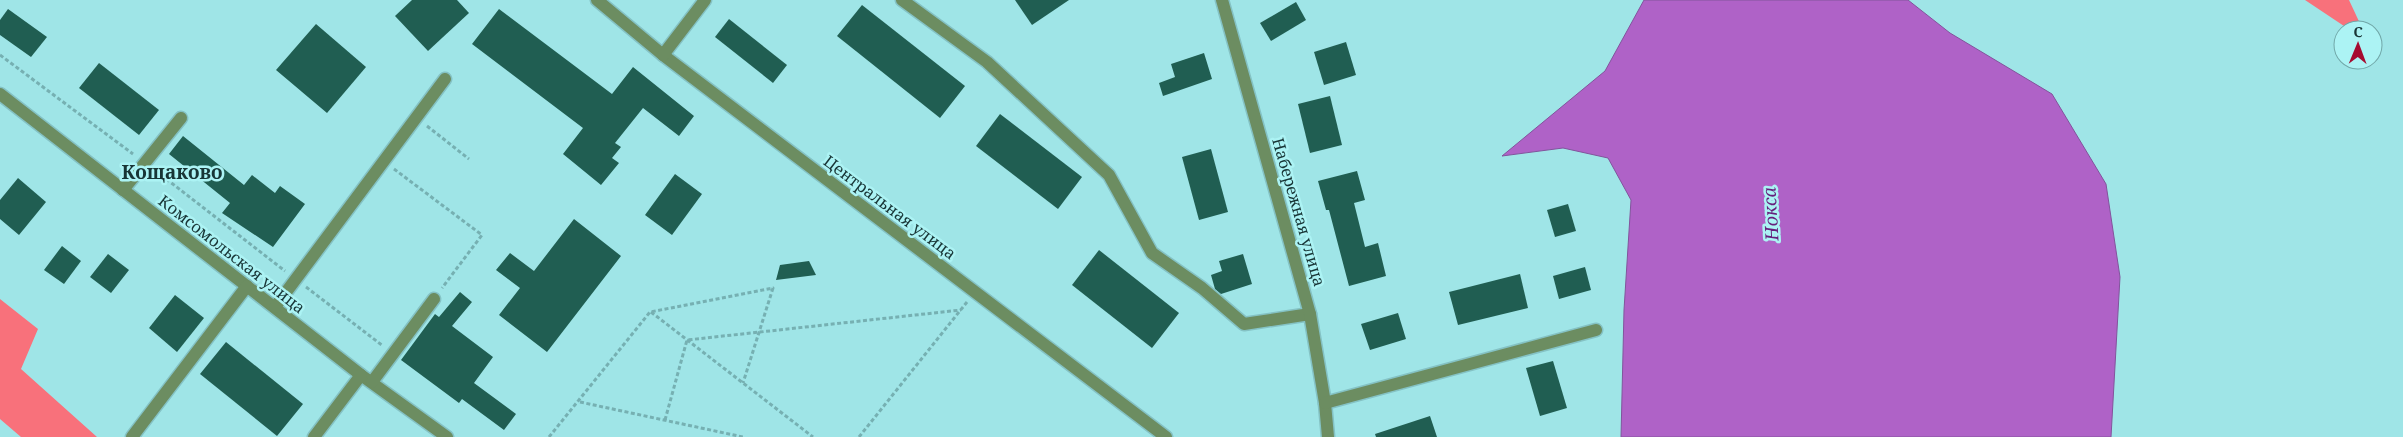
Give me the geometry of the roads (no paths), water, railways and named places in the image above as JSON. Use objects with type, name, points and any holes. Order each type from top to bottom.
[{"type":"street","name":"Центральная улица","points":[[597,0],[663,55],[1166,437]]},
{"type":"street","points":[[663,55],[705,0]]},
{"type":"street","points":[[902,0],[986,62],[1110,175],[1152,253],[1202,288],[1244,324],[1310,314]]},
{"type":"street","name":"Набережная улица","points":[[1222,0],[1310,314],[1325,403],[1328,437]]},
{"type":"street","points":[[275,308],[446,78]]},
{"type":"street","name":"Комсомольская улица","points":[[0,94],[275,308],[447,437]]},
{"type":"street","points":[[123,190],[181,118]]},
{"type":"street","points":[[132,437],[247,286]]},
{"type":"street","points":[[314,437],[367,378],[393,354],[434,299]]},
{"type":"street","points":[[1319,437],[1325,403],[1596,330]]},
{"type":"water","name":"Нокса","points":[[1644,0],[1908,0],[1950,33],[2052,94],[2106,184],[2120,277],[2111,437],[1621,437],[1624,310],[1631,200],[1608,158],[1563,148],[1502,156],[1605,71]]},
{"type":"district","name":"Кощаково","points":[[172,172]]}]
